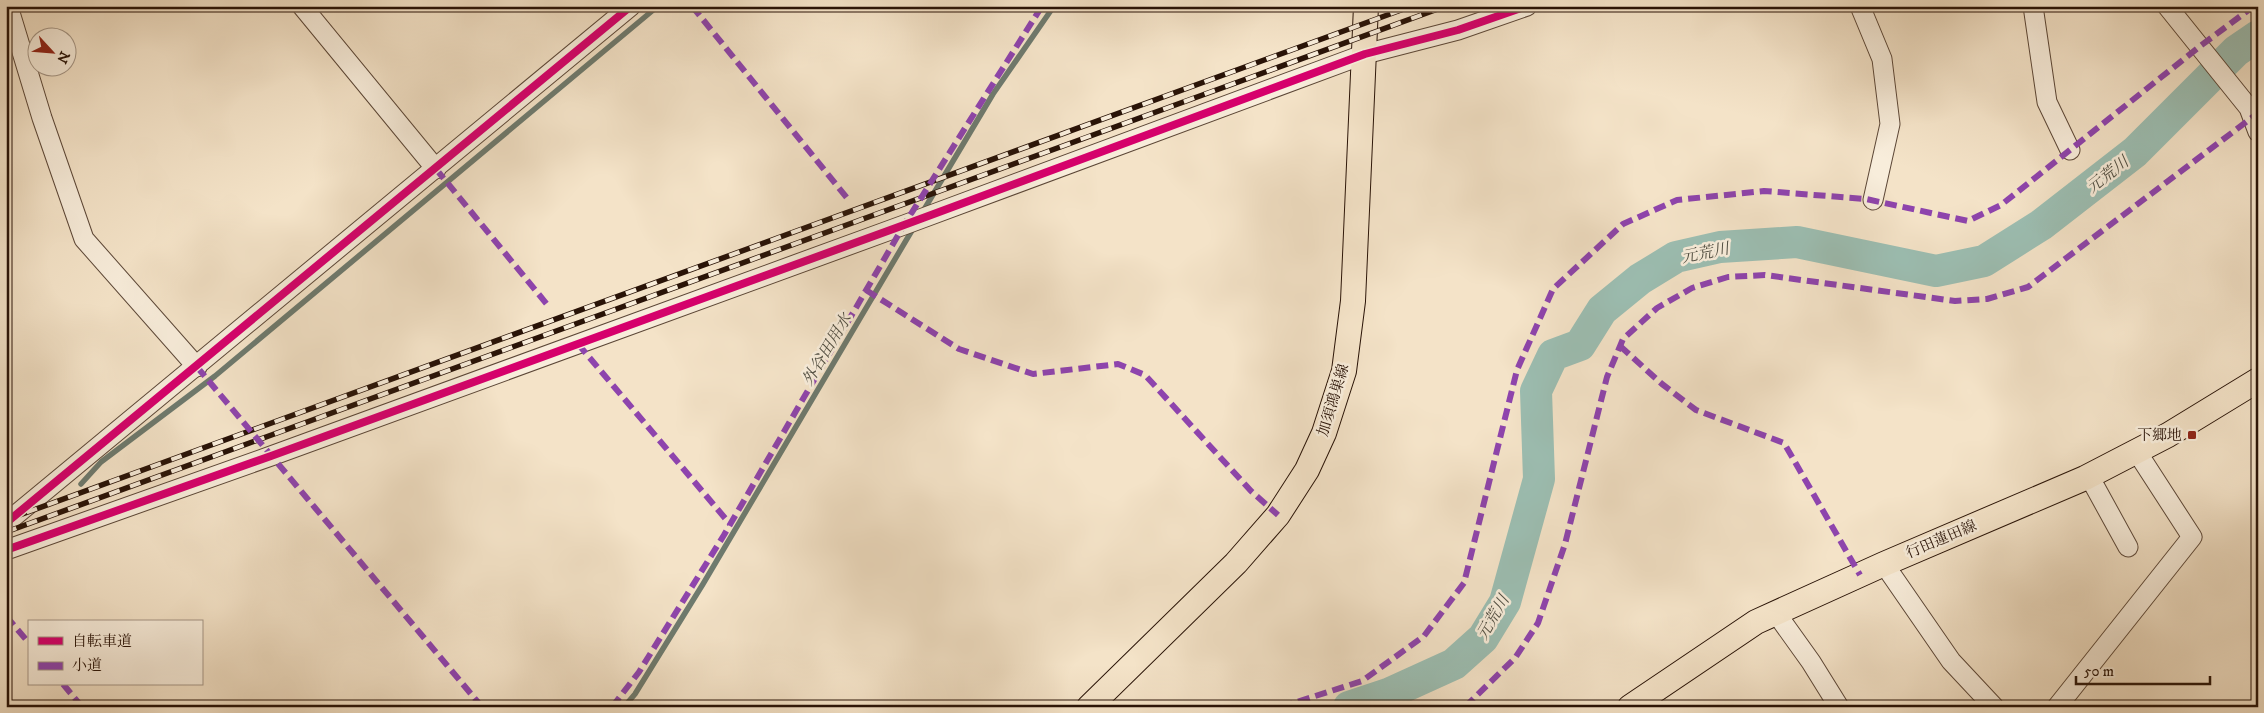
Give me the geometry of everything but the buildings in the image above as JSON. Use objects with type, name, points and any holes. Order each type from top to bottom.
[{"type":"main road","name":"加須鴻巣線","points":[[1090,707],[1236,563],[1278,515],[1302,478],[1324,434],[1344,370],[1350,325],[1366,6]]},
{"type":"main road","name":"行田蓮田線","points":[[1630,707],[1756,622],[1884,564],[2089,476],[2168,435],[2258,380]]},
{"type":"street","points":[[8,6],[42,118],[84,240],[197,367]]},
{"type":"street","points":[[302,6],[436,168]]},
{"type":"street","points":[[6,523],[197,367],[631,6]]},
{"type":"street","points":[[6,550],[271,456],[867,239],[1365,54],[1458,30],[1527,6]]},
{"type":"street","points":[[1860,6],[1882,59],[1890,124],[1873,200]]},
{"type":"street","points":[[2033,6],[2047,102],[2070,150]]},
{"type":"street","points":[[2167,6],[2249,108],[2258,132]]},
{"type":"street","points":[[2057,707],[2192,537],[2137,452]]},
{"type":"street","points":[[2089,476],[2128,547]]},
{"type":"street","points":[[1884,564],[1952,661],[1994,707]]},
{"type":"street","points":[[1776,613],[1811,662],[1839,707]]},
{"type":"waterway","points":[[81,484],[101,462],[215,376],[658,6]]},
{"type":"waterway","name":"外谷田用水","points":[[922,213],[993,94],[1054,6]]},
{"type":"waterway","name":"元荒川","points":[[1349,707],[1388,694],[1454,664],[1483,638],[1505,602],[1539,479],[1536,391],[1553,355],[1580,345],[1602,310],[1640,279],[1676,257],[1720,247],[1797,242],[1936,271],[1984,261],[2041,225],[2135,152],[2236,51],[2258,36]]},
{"type":"waterway","name":"外谷田用水","points":[[624,707],[635,694],[703,584],[914,227]]},
{"type":"railway","points":[[6,520],[1412,6]]},
{"type":"railway","points":[[6,532],[1446,6]]},
{"type":"marked path","points":[[692,6],[847,198]]},
{"type":"marked path","points":[[612,707],[639,672],[724,535],[904,225],[1042,6]]},
{"type":"marked path","points":[[1281,707],[1362,681],[1424,636],[1464,583],[1517,370],[1553,289],[1623,224],[1677,200],[1764,191],[1866,199],[1968,221],[2001,205],[2199,47],[2254,6]]},
{"type":"marked path","points":[[1465,707],[1515,658],[1538,623],[1565,544],[1607,377],[1623,339],[1657,308],[1692,288],[1728,277],[1765,275],[1955,301],[1987,299],[2028,287],[2258,113]]},
{"type":"marked path","points":[[436,169],[550,308]]},
{"type":"marked path","points":[[866,290],[959,349],[1033,374],[1118,364],[1145,375],[1251,491],[1278,515]]},
{"type":"marked path","points":[[578,344],[730,524]]},
{"type":"marked path","points":[[1620,346],[1662,384],[1696,410],[1784,443],[1860,575]]},
{"type":"marked path","points":[[197,367],[482,707]]},
{"type":"marked path","points":[[6,616],[28,642]]},
{"type":"marked path","points":[[65,686],[82,707]]},
{"type":"cycle path","points":[[6,523],[631,6]]},
{"type":"cycle path","points":[[6,550],[271,456],[904,225],[1365,54],[1458,30],[1527,6]]},
{"type":"place","name":"下郷地","points":[[2192,435]]}]
